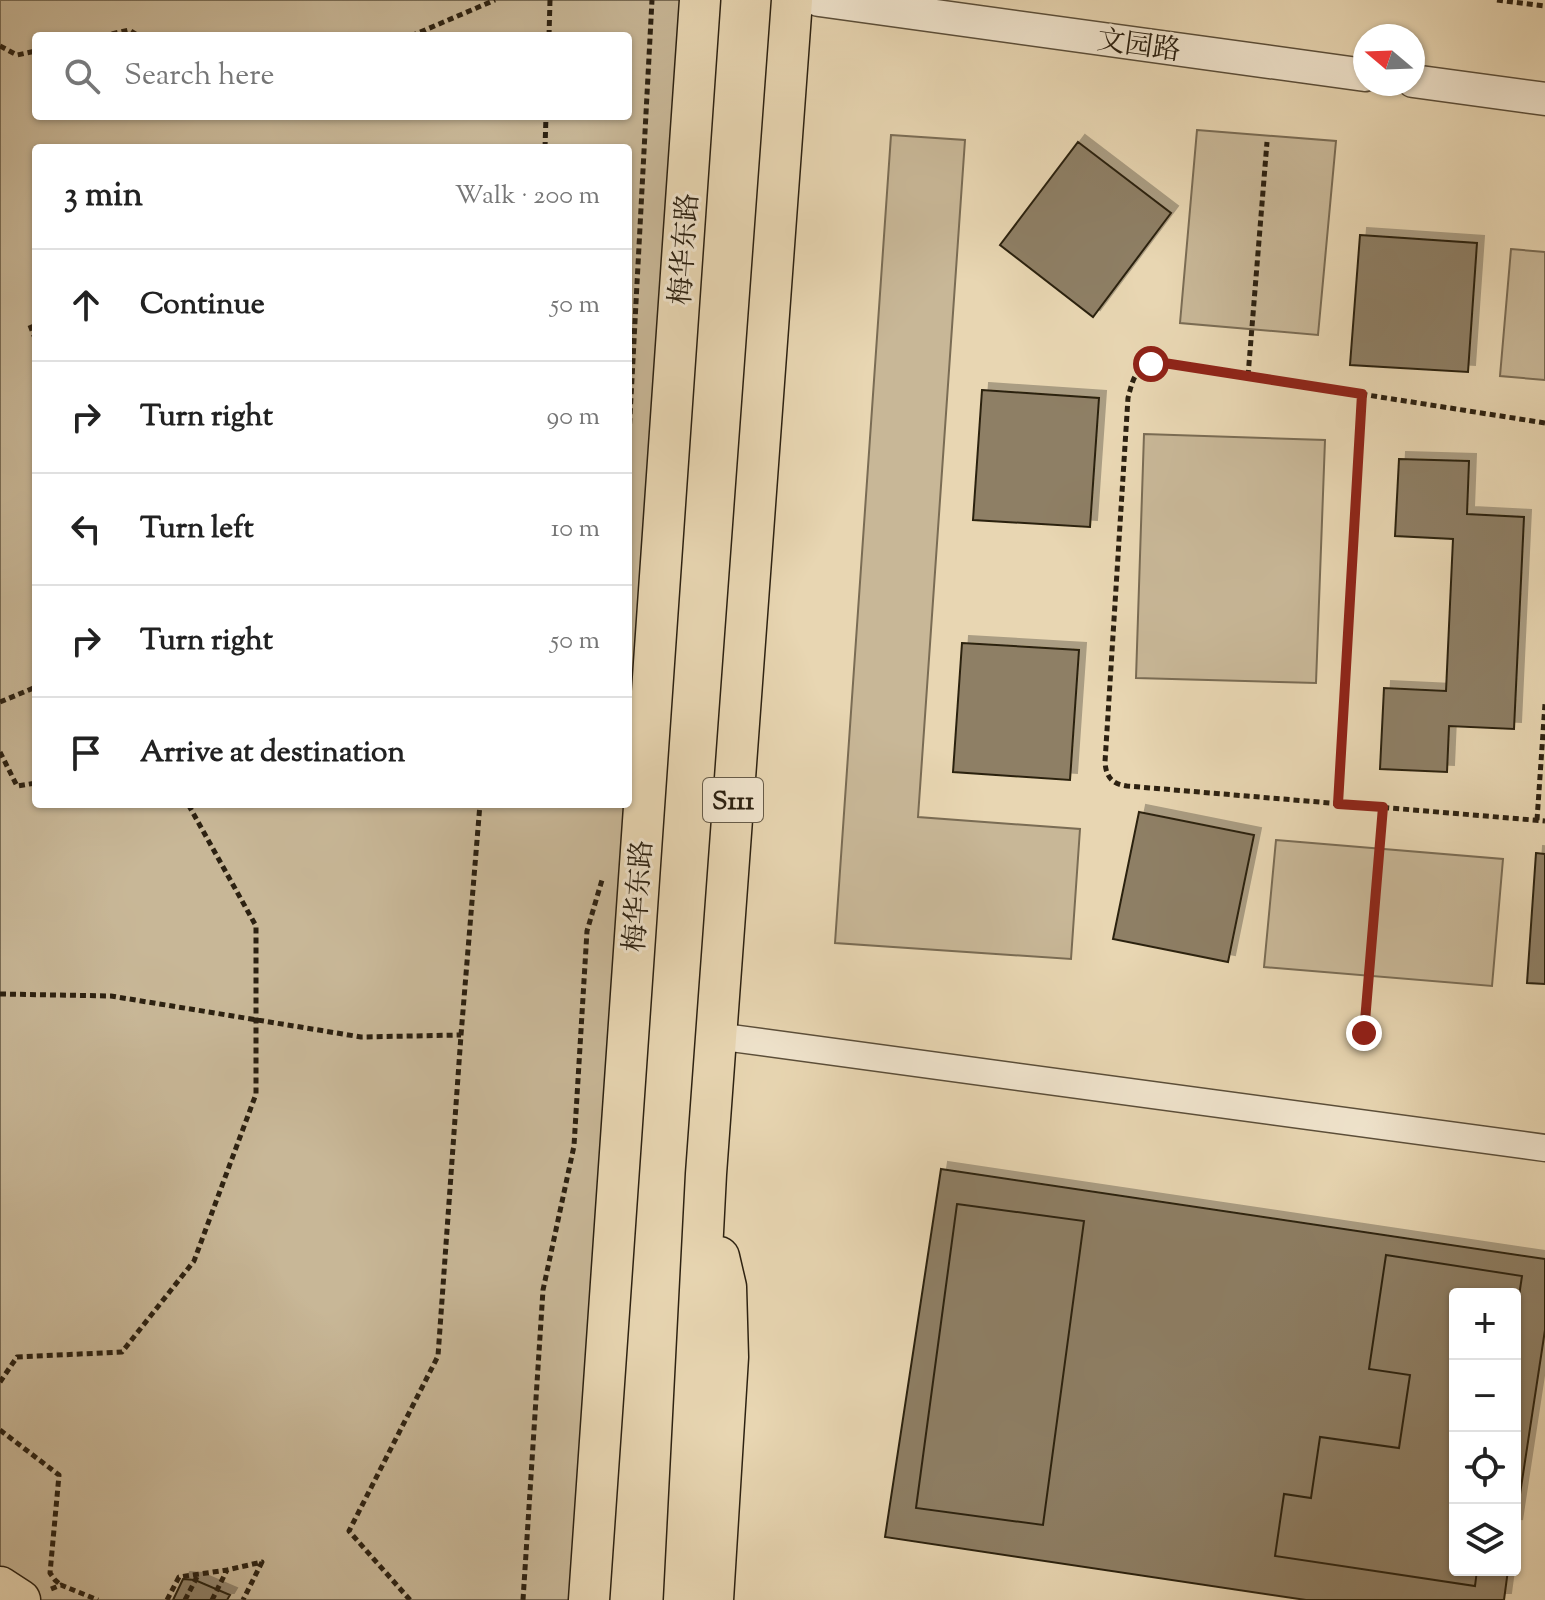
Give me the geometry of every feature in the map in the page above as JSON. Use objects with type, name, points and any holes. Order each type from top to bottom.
[{"type":"main road","name":"梅华东路","points":[[589,1600],[700,0]]},
{"type":"main road","name":"S111","points":[[684,1600],[706,1174],[792,0]]},
{"type":"main road","points":[[706,1174],[711,1221],[726,1287],[728,1357],[713,1600]]},
{"type":"main road","points":[[561,1600],[580,1344],[617,1195]]},
{"type":"main road","points":[[0,1587],[34,1595]]},
{"type":"street","name":"文园路","points":[[819,0],[1353,73]]},
{"type":"street","points":[[1425,83],[1545,99]]},
{"type":"street","points":[[716,1036],[1545,1148]]},
{"type":"path","points":[[420,32],[495,0]]},
{"type":"path","points":[[549,32],[550,0]]},
{"type":"path","points":[[632,378],[652,0]]},
{"type":"path","points":[[1497,0],[1545,6]]},
{"type":"path","points":[[0,46],[17,55],[32,52]]},
{"type":"path","points":[[545,144],[546,120]]},
{"type":"path","points":[[1248,376],[1267,142]]},
{"type":"path","points":[[30,325],[32,330]]},
{"type":"path","points":[[1545,423],[1164,363],[1151,364],[1138,370],[1128,398],[1105,762],[1110,780],[1118,785],[1545,821]]},
{"type":"path","points":[[1338,804],[1362,394]]},
{"type":"path","points":[[0,702],[32,689]]},
{"type":"path","points":[[1537,820],[1545,704]]},
{"type":"path","points":[[0,752],[17,786],[32,784]]},
{"type":"path","points":[[1364,1033],[1383,807]]},
{"type":"path","points":[[0,1382],[17,1357],[122,1352],[194,1261],[256,1094],[256,926],[190,808]]},
{"type":"path","points":[[410,1600],[349,1531],[438,1356],[480,808]]},
{"type":"path","points":[[523,1600],[543,1290],[574,1146],[587,931],[604,873]]},
{"type":"path","points":[[0,994],[111,996],[361,1037],[461,1035]]},
{"type":"path","points":[[0,1430],[59,1475],[50,1573],[61,1585],[98,1600]]},
{"type":"path","points":[[167,1600],[179,1577],[262,1562],[243,1600]]},
{"type":"path","points":[[212,1600],[227,1570]]},
{"type":"path","points":[[185,1600],[198,1575]]},
{"type":"path","points":[[34,1595],[61,1585]]},
{"type":"shaded area","points":[[0,0],[699,0],[588,1600],[20,1600],[0,1587]]},
{"type":"shaded area","points":[[1197,130],[1336,141],[1318,335],[1180,323]]},
{"type":"shaded area","points":[[891,135],[965,140],[918,817],[1080,829],[1071,959],[835,943]]},
{"type":"shaded area","points":[[1511,249],[1545,252],[1545,380],[1500,376]]},
{"type":"shaded area","points":[[1144,434],[1325,440],[1316,683],[1136,678]]},
{"type":"shaded area","points":[[1276,840],[1503,859],[1492,986],[1264,967]]},
{"type":"building","points":[[1078,142],[1171,213],[1093,317],[1000,245]]},
{"type":"building","points":[[1360,235],[1477,243],[1468,372],[1350,365]]},
{"type":"building","points":[[982,390],[1099,398],[1090,527],[973,520]]},
{"type":"building","points":[[1399,459],[1469,461],[1467,514],[1524,517],[1514,729],[1449,726],[1447,772],[1380,769],[1384,688],[1446,691],[1453,539],[1395,536]]},
{"type":"building","points":[[962,643],[1079,650],[1070,780],[953,772]]},
{"type":"building","points":[[1139,812],[1254,835],[1228,962],[1113,939]]},
{"type":"building","points":[[1536,853],[1545,854],[1545,984],[1527,983]]},
{"type":"building","points":[[941,1169],[1545,1259],[1545,1330],[1521,1488],[1521,1288],[1449,1288],[1449,1576],[1507,1576],[1504,1600],[1306,1600],[885,1537]]},
{"type":"building","points":[[957,1204],[1084,1221],[1043,1525],[916,1508]]},
{"type":"building","points":[[1386,1255],[1522,1276],[1520,1288],[1449,1288],[1449,1576],[1476,1576],[1475,1586],[1275,1556],[1284,1494],[1311,1498],[1320,1437],[1399,1448],[1410,1375],[1369,1369]]},
{"type":"building","points":[[183,1579],[195,1580],[230,1595],[227,1600],[173,1600]]},
{"type":"route","points":[[1151,364],[1164,363],[1362,394],[1338,804],[1383,807],[1364,1033]]}]
